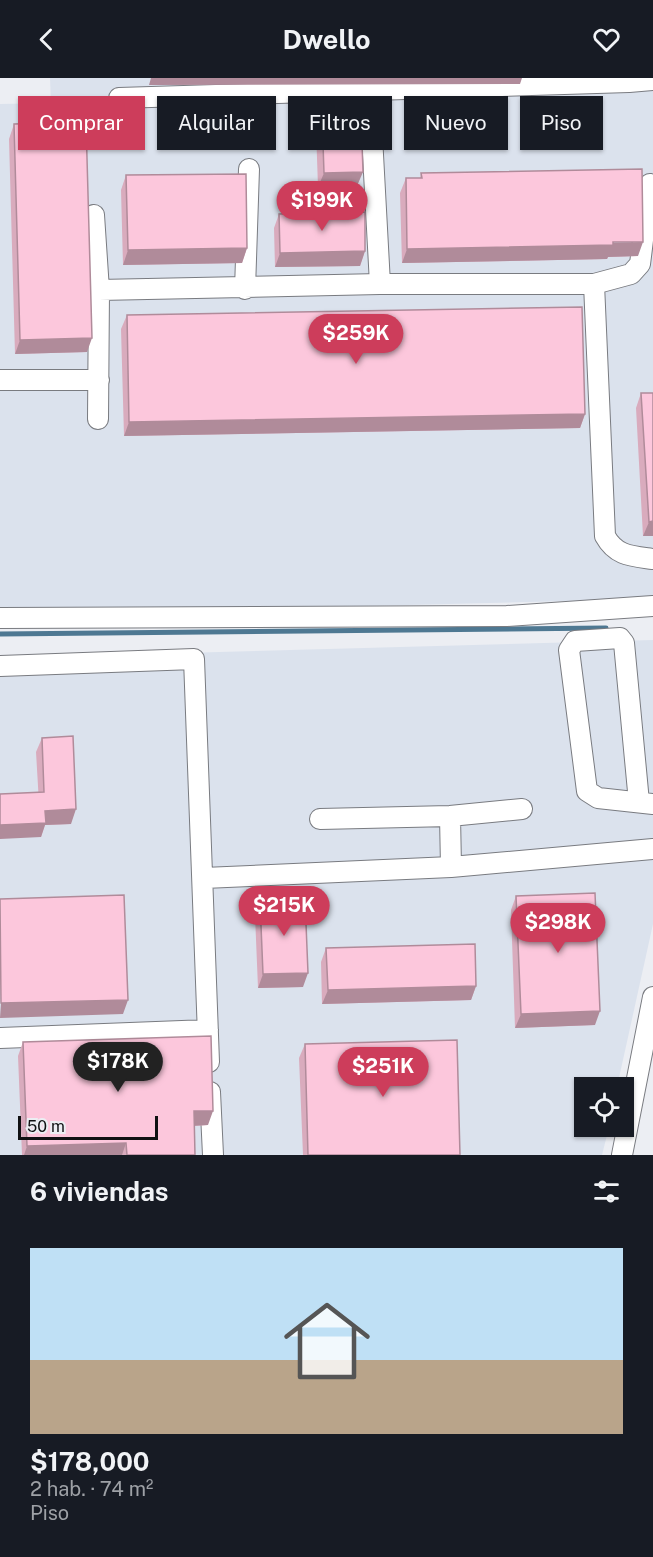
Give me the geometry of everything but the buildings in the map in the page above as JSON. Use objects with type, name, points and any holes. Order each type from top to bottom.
[{"type":"street","points":[[145,97],[653,80]]},
{"type":"street","points":[[373,150],[380,284]]},
{"type":"street","points":[[245,289],[249,169]]},
{"type":"street","points":[[99,290],[245,289],[380,284],[594,284],[632,274],[640,264],[650,184]]},
{"type":"street","points":[[94,215],[99,290],[98,419]]},
{"type":"street","points":[[594,284],[605,536],[611,547],[622,555],[653,559]]},
{"type":"street","points":[[0,380],[99,380]]},
{"type":"street","points":[[0,618],[507,616],[653,606]]},
{"type":"street","points":[[620,639],[624,643],[646,803],[598,798],[586,791],[569,650],[575,641],[620,639]]},
{"type":"street","points":[[0,666],[194,659],[213,1155]]},
{"type":"street","points":[[320,819],[450,816],[522,808]]},
{"type":"street","points":[[450,816],[451,867]]},
{"type":"street","points":[[204,878],[451,867],[653,849]]},
{"type":"street","points":[[622,1155],[653,997]]},
{"type":"street","points":[[0,1038],[208,1030]]},
{"type":"shaded area","points":[[50,78],[653,78],[653,599],[0,615],[0,104],[18,104],[18,150],[145,150],[145,96],[51,96]]},
{"type":"shaded area","points":[[653,640],[653,924],[619,1077],[574,1077],[574,1137],[606,1137],[602,1155],[0,1155],[0,658]]},
{"type":"waterway","points":[[0,634],[606,628]]}]
